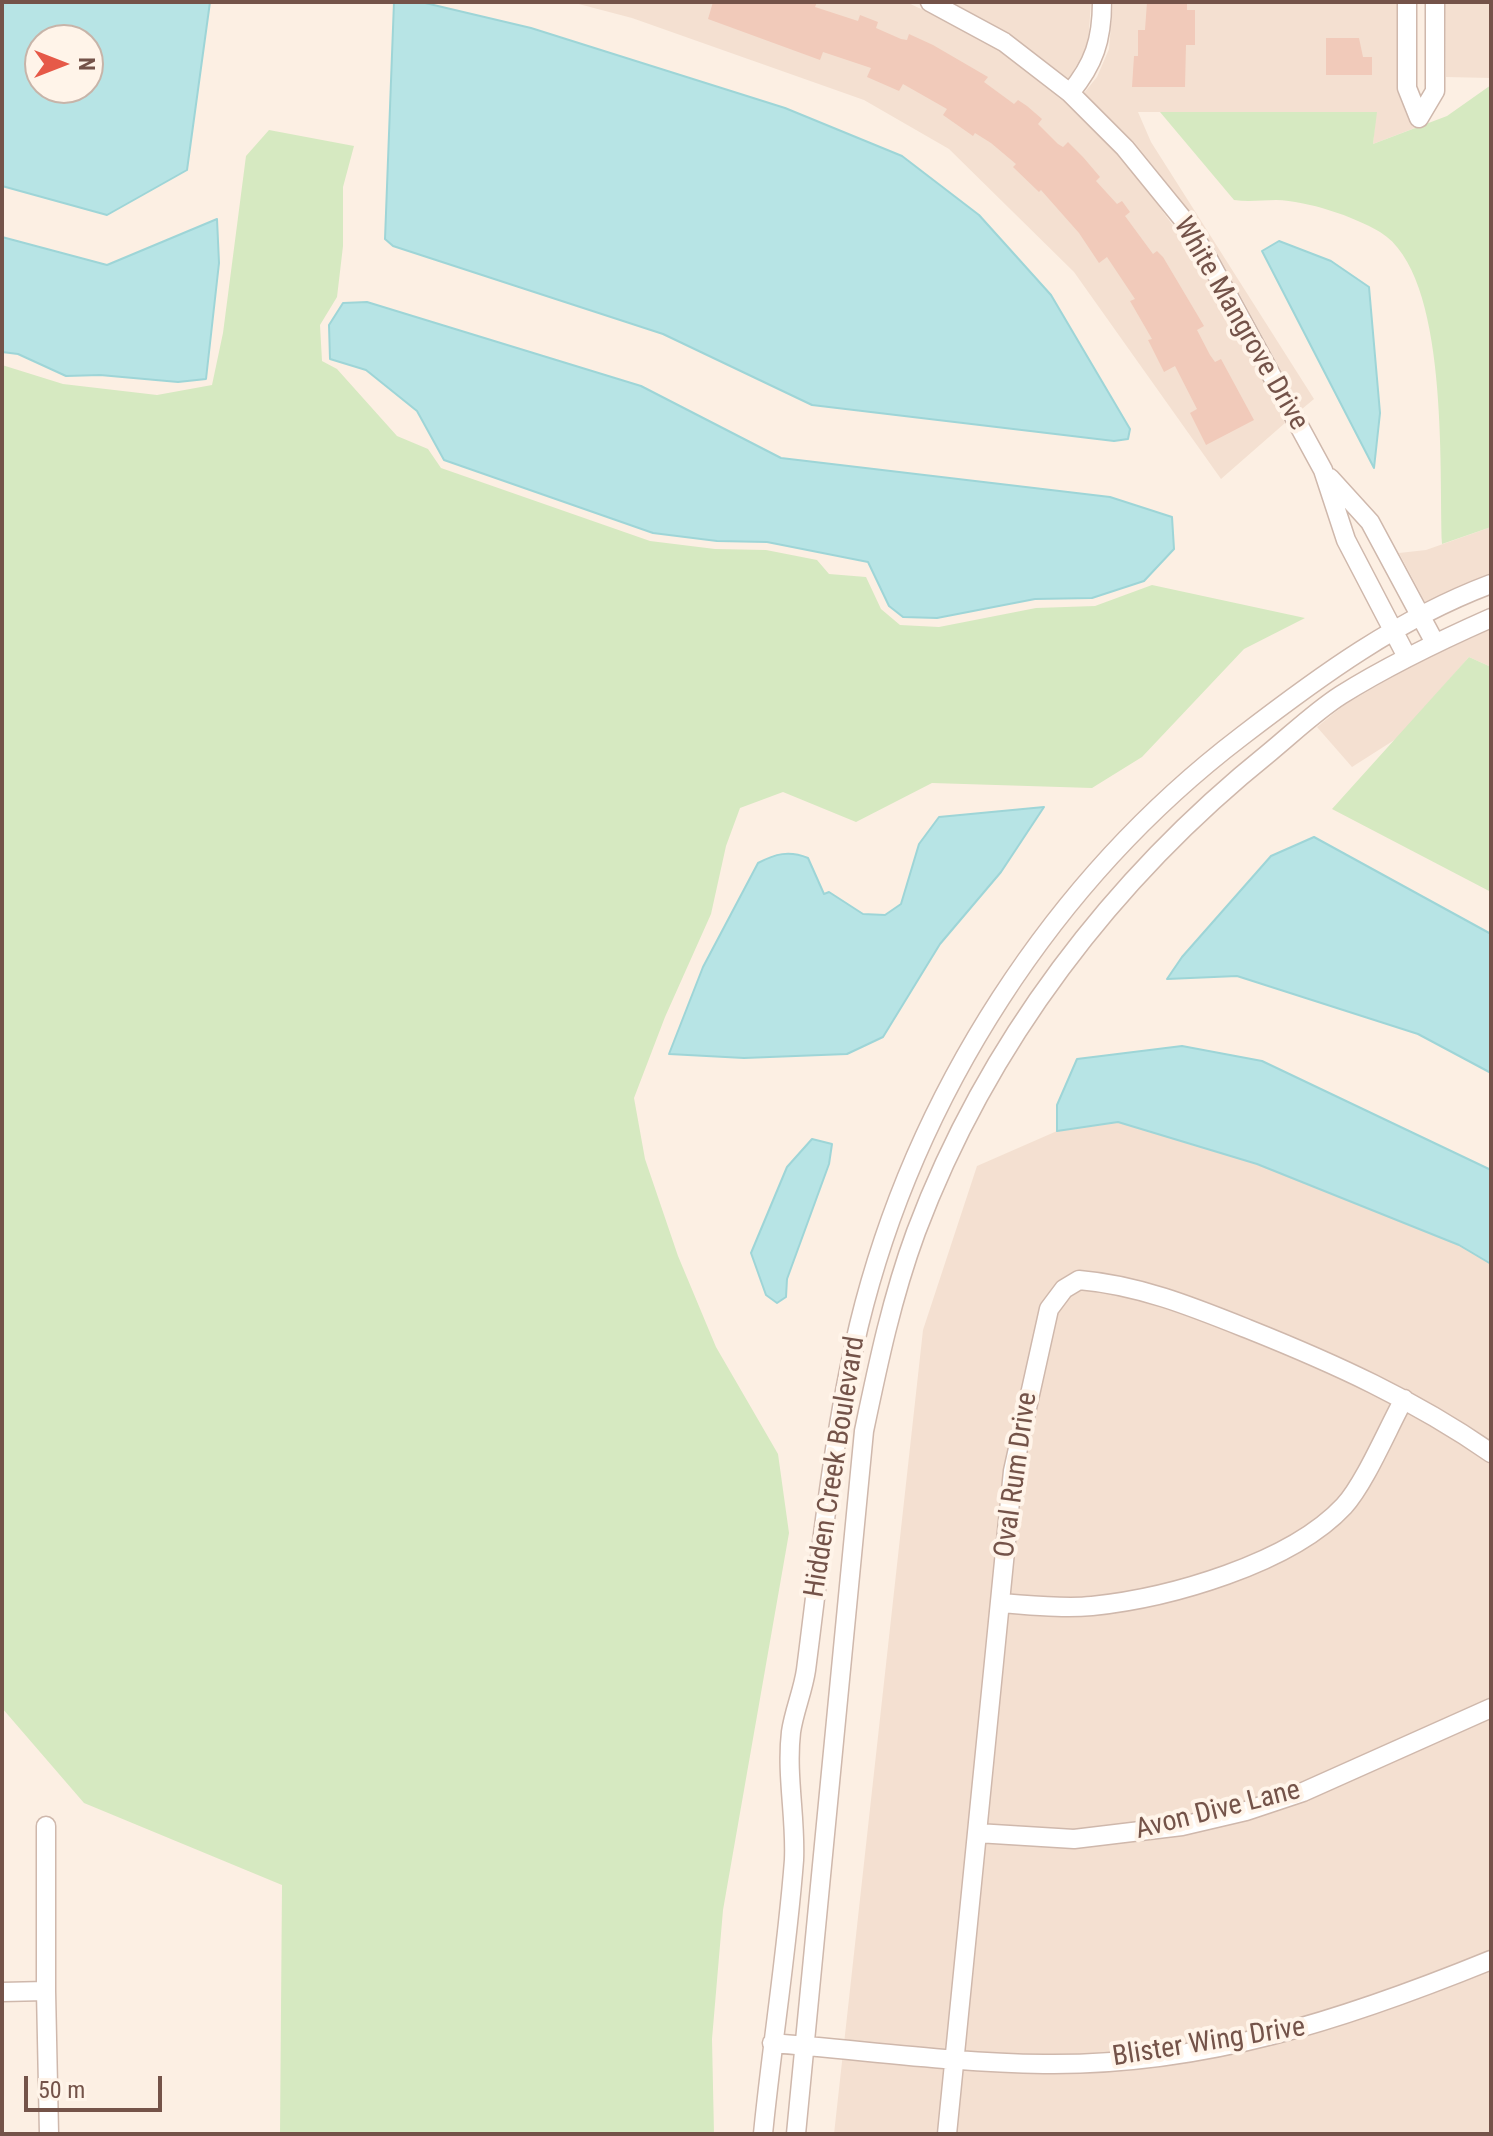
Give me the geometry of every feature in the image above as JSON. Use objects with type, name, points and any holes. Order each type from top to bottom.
[{"type":"street","name":"White Mangrove Drive","points":[[930,2],[1004,42],[1070,93],[1125,148],[1189,230],[1323,470],[1346,540],[1407,657]]},
{"type":"street","points":[[1070,93],[1094,61],[1101,31],[1102,2]]},
{"type":"street","points":[[1407,2],[1407,88],[1419,118],[1435,91],[1435,2]]},
{"type":"street","name":"White Mangrove Drive","points":[[1323,470],[1370,522],[1435,643]]},
{"type":"street","name":"Hidden Creek Boulevard","points":[[763,2134],[794,1857],[789,1769],[792,1730],[805,1677],[837,1427],[860,1322],[920,1150],[948,1089],[998,1000],[1102,864],[1201,767],[1330,669],[1420,615],[1491,584]]},
{"type":"street","name":"Hidden Creek Boulevard","points":[[796,2134],[864,1431],[884,1335],[916,1231],[973,1107],[1028,1010],[1126,887],[1217,794],[1338,697],[1407,657],[1491,618]]},
{"type":"street","name":"Oval Rum Drive","points":[[947,2134],[1013,1471],[1049,1309],[1064,1289],[1079,1280],[1166,1296],[1336,1364],[1446,1422],[1491,1453]]},
{"type":"street","points":[[1000,1603],[1091,1606],[1158,1596],[1257,1561],[1320,1530],[1347,1503],[1404,1399]]},
{"type":"street","name":"Avon Dive Lane","points":[[977,1833],[1074,1839],[1182,1826],[1246,1811],[1303,1792],[1491,1708]]},
{"type":"street","points":[[46,1826],[49,2134]]},
{"type":"street","name":"Blister Wing Drive","points":[[772,2043],[1046,2064],[1137,2059],[1262,2039],[1344,2018],[1491,1960]]},
{"type":"street","points":[[2,1992],[46,1991]]},
{"type":"shaded area","points":[[571,2],[906,2],[956,25],[998,50],[1063,101],[1117,154],[1147,190],[1196,257],[1285,423],[1221,479],[1074,272],[949,149],[864,100],[632,18]]},
{"type":"shaded area","points":[[952,2],[1091,2],[1088,45],[1069,79],[1011,35]]},
{"type":"shaded area","points":[[1113,2],[1397,2],[1397,91],[1409,121],[1428,123],[1373,144],[1376,112],[1138,112],[1151,142],[1314,399],[1302,409],[1215,249],[1191,213],[1134,142],[1084,93],[1097,77],[1109,49]]},
{"type":"shaded area","points":[[1445,2],[1491,2],[1491,78],[1446,77]]},
{"type":"shaded area","points":[[1491,527],[1491,573],[1425,602],[1399,553],[1426,550]]},
{"type":"shaded area","points":[[1491,629],[1491,667],[1469,657],[1399,737],[1352,767],[1317,727],[1344,705],[1413,665]]},
{"type":"shaded area","points":[[1118,1122],[1257,1164],[1459,1245],[1491,1264],[1491,2134],[834,2134],[923,1330],[977,1166],[1057,1131]]},
{"type":"green space","points":[[1491,85],[1491,527],[1442,544],[1440,424],[1430,330],[1419,288],[1403,254],[1380,232],[1330,210],[1289,201],[1234,200],[1160,112],[1377,112],[1373,144],[1447,116]]},
{"type":"green space","points":[[269,130],[354,146],[343,187],[343,246],[337,297],[320,325],[322,361],[337,369],[397,436],[428,449],[441,468],[650,541],[715,549],[766,550],[817,560],[829,574],[866,577],[881,609],[900,625],[939,627],[1036,608],[1095,606],[1152,585],[1305,618],[1244,649],[1142,757],[1092,788],[932,783],[856,822],[783,792],[740,808],[726,846],[711,914],[665,1017],[634,1098],[645,1159],[678,1256],[716,1347],[778,1454],[789,1533],[723,1910],[712,2039],[714,2134],[280,2134],[282,1885],[84,1803],[2,1708],[2,365],[63,384],[157,395],[212,385],[223,333],[246,156]]},
{"type":"green space","points":[[1469,657],[1491,667],[1491,892],[1332,809]]},
{"type":"water","points":[[2,2],[210,2],[187,170],[107,215],[2,186]]},
{"type":"water","points":[[394,2],[421,2],[531,28],[785,108],[902,156],[979,215],[1051,295],[1130,429],[1128,439],[1114,441],[812,405],[663,334],[393,246],[385,239]]},
{"type":"water","points":[[217,219],[219,263],[206,379],[178,382],[100,375],[66,376],[18,354],[2,352],[2,237],[107,265]]},
{"type":"water","points":[[1279,241],[1331,261],[1369,287],[1380,413],[1374,468],[1262,251]]},
{"type":"water","points":[[367,302],[641,386],[781,458],[1110,497],[1172,517],[1174,549],[1144,581],[1092,598],[1035,599],[937,618],[903,617],[889,606],[868,562],[767,542],[717,541],[653,533],[444,460],[417,411],[366,370],[330,359],[329,325],[343,303]]},
{"type":"water","points":[[1044,807],[1001,872],[940,944],[883,1037],[847,1054],[744,1058],[669,1054],[703,967],[758,863],[782,854],[808,858],[824,894],[829,892],[863,914],[885,915],[901,904],[919,844],[939,817]]},
{"type":"water","points":[[1314,837],[1491,934],[1491,1073],[1418,1034],[1237,976],[1167,979],[1182,957],[1271,856]]},
{"type":"water","points":[[1182,1046],[1262,1061],[1491,1170],[1491,1264],[1459,1245],[1257,1164],[1118,1122],[1057,1131],[1057,1105],[1077,1059]]},
{"type":"water","points":[[812,1139],[832,1144],[829,1164],[787,1279],[786,1297],[777,1303],[766,1295],[751,1253],[787,1167]]},
{"type":"building","points":[[713,2],[817,2],[815,7],[858,21],[860,15],[878,22],[876,28],[901,39],[907,40],[909,34],[933,45],[988,77],[984,82],[1014,104],[1018,100],[1027,106],[1042,119],[1038,124],[1058,144],[1063,147],[1068,142],[1083,157],[1100,177],[1096,181],[1117,204],[1122,201],[1130,212],[1125,216],[1153,254],[1157,251],[1163,257],[1204,326],[1197,330],[1210,355],[1215,362],[1221,359],[1254,420],[1206,445],[1190,413],[1197,409],[1175,366],[1164,372],[1148,340],[1152,339],[1130,301],[1135,299],[1107,257],[1099,263],[1079,233],[1041,190],[1039,192],[1013,167],[1016,164],[991,143],[975,133],[973,136],[943,115],[947,109],[903,84],[899,91],[867,77],[871,68],[823,52],[820,60],[708,19]]},
{"type":"building","points":[[1147,2],[1187,2],[1187,10],[1195,10],[1195,45],[1186,45],[1185,87],[1132,87],[1134,56],[1138,56],[1138,30],[1145,30]]},
{"type":"building","points":[[1326,38],[1359,38],[1363,57],[1372,57],[1372,75],[1326,75]]}]
